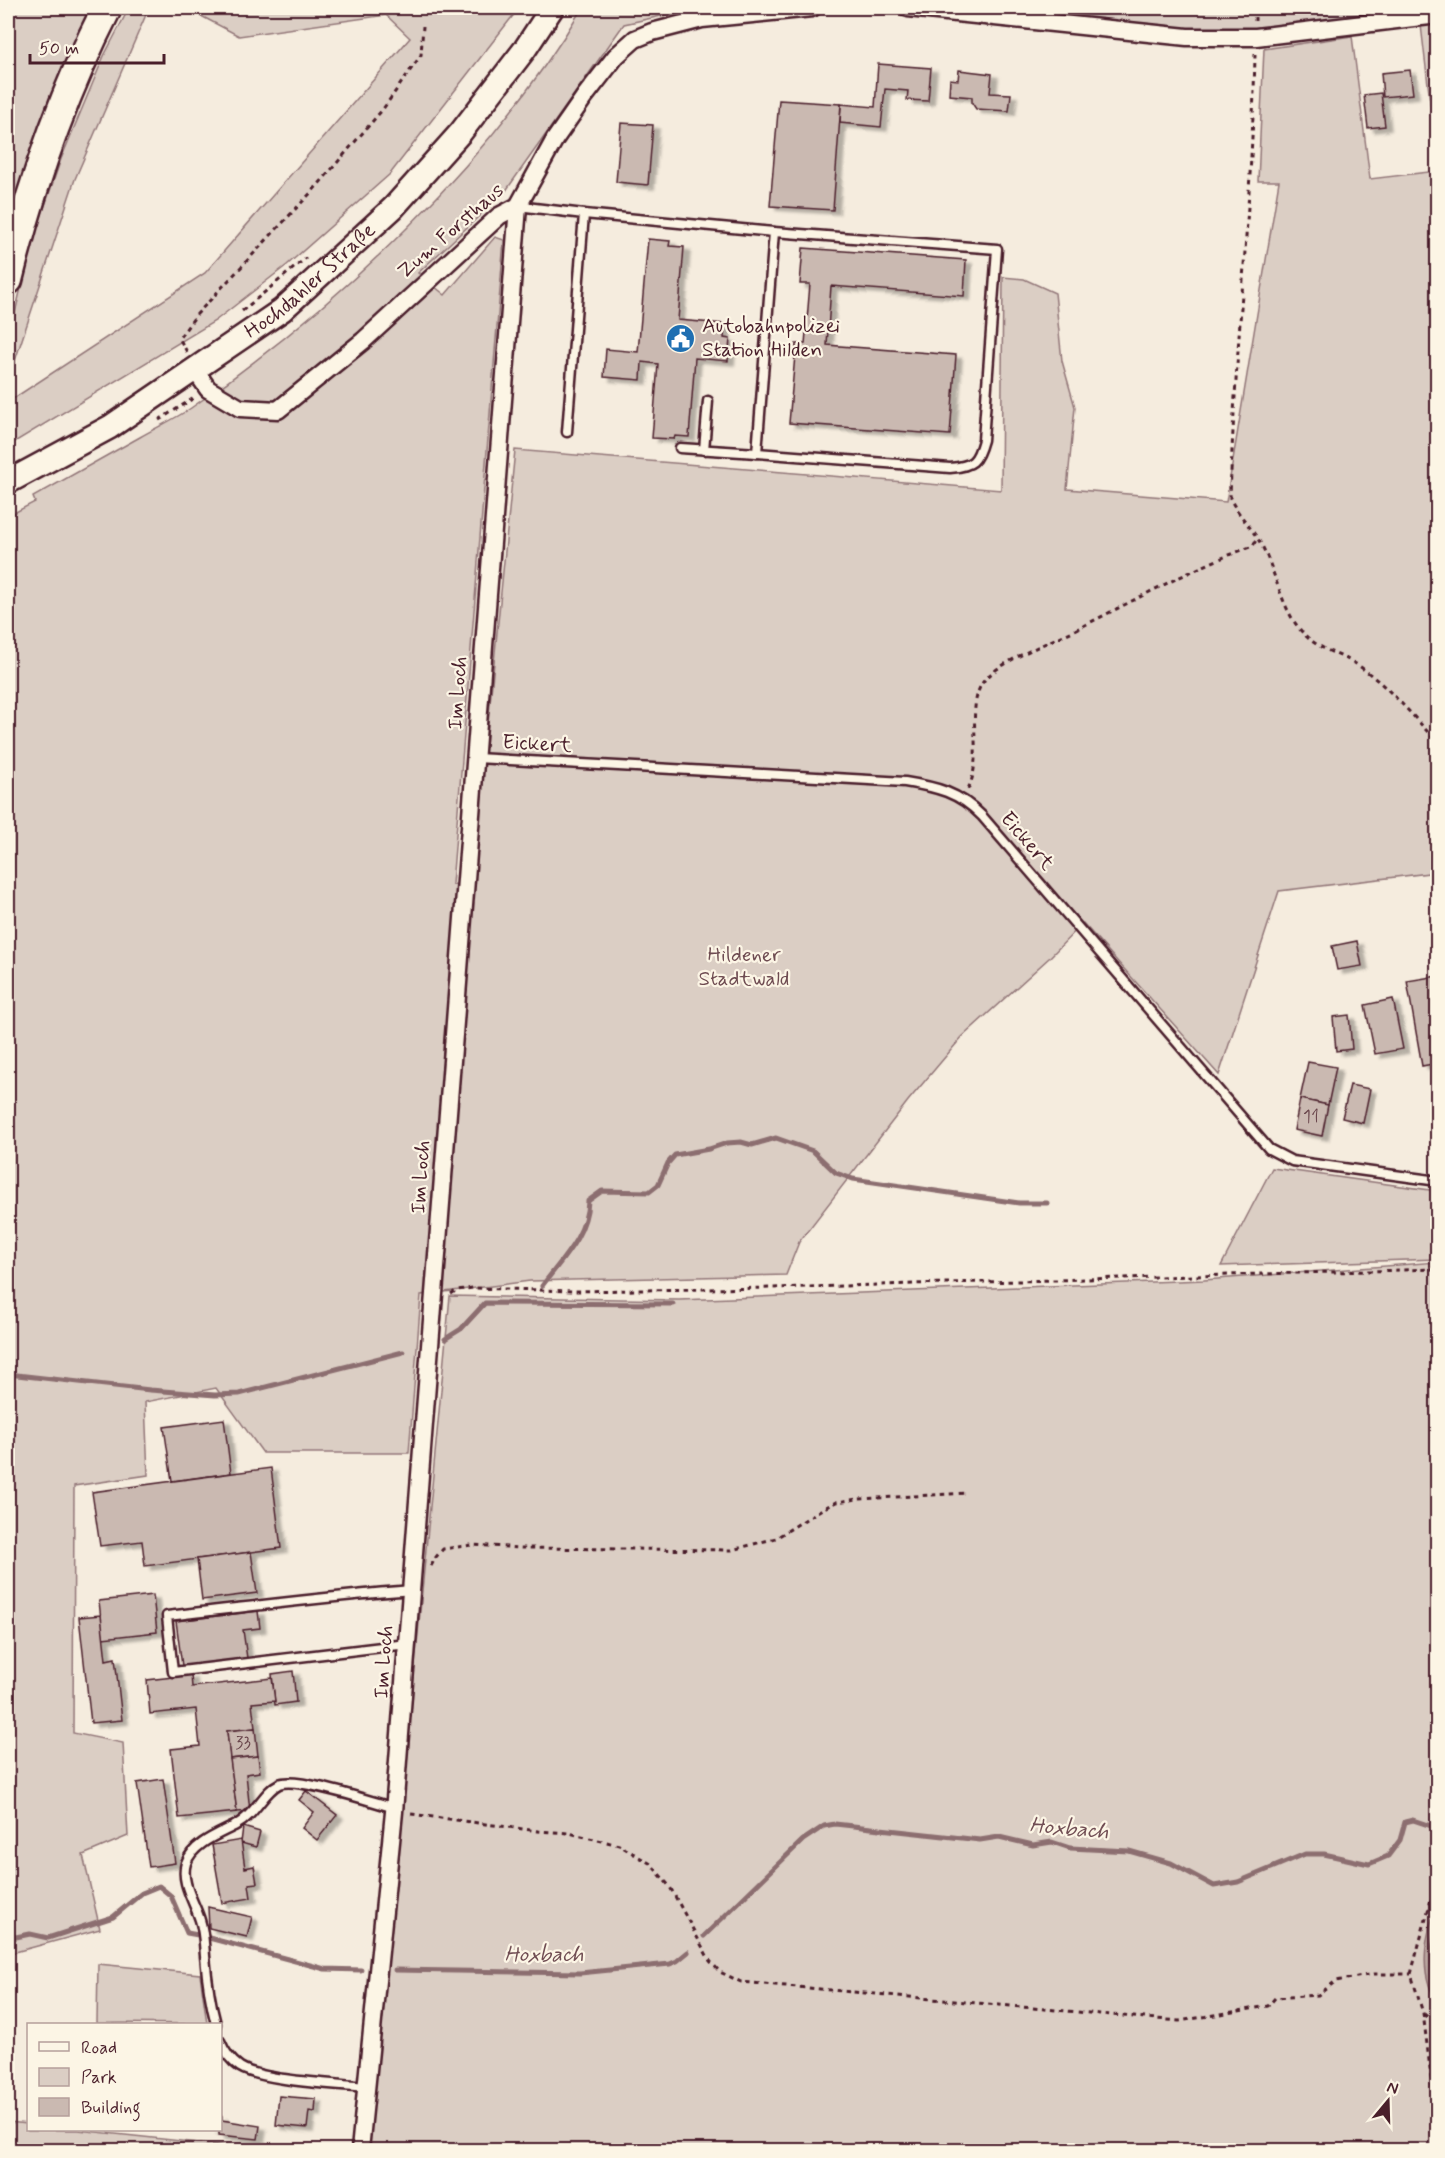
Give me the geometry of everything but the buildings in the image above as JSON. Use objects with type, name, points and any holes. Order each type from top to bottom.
[{"type":"highway","points":[[8,280],[20,232],[46,151],[76,73],[107,8]]},
{"type":"main road","name":"Hochdahler Straße","points":[[18,477],[110,427],[282,310],[393,208],[461,132],[525,49],[552,8]]},
{"type":"street","name":"Zum Forsthaus","points":[[195,370],[208,388],[240,408],[278,410],[363,341],[499,216],[518,206],[555,139],[616,56],[635,39],[652,32],[702,19],[812,8]]},
{"type":"street","points":[[908,8],[1187,37],[1256,38],[1437,15]]},
{"type":"street","name":"Im Loch","points":[[360,2151],[395,1810],[518,206]]},
{"type":"lane","points":[[518,206],[774,232],[997,249],[983,440],[979,455],[973,463],[950,468],[680,448]]},
{"type":"lane","points":[[567,432],[584,214]]},
{"type":"lane","points":[[757,453],[774,232]]},
{"type":"lane","points":[[704,450],[708,401]]},
{"type":"lane","name":"Eickert","points":[[476,758],[904,782],[929,786],[962,798],[982,816],[1269,1149],[1292,1161],[1437,1181]]},
{"type":"lane","points":[[408,1644],[173,1672],[167,1616],[324,1597],[412,1590]]},
{"type":"lane","points":[[216,2023],[209,1996],[203,1929],[185,1876],[186,1864],[193,1851],[243,1822],[278,1784],[303,1783],[395,1810]]},
{"type":"lane","points":[[222,2044],[232,2061],[242,2069],[263,2076],[366,2087]]},
{"type":"path","points":[[1255,8],[1252,174],[1230,498],[1257,538],[1277,587],[1304,634],[1320,646],[1356,663],[1372,675],[1437,743]]},
{"type":"path","points":[[195,370],[179,338],[184,330],[319,184],[383,109],[421,55],[423,26]]},
{"type":"path","points":[[240,313],[307,258]]},
{"type":"path","points":[[962,798],[973,778],[977,742],[975,704],[987,677],[1019,657],[1172,580],[1253,546],[1257,538]]},
{"type":"path","points":[[448,1295],[457,1290],[473,1288],[573,1292],[1437,1269]]},
{"type":"path","points":[[412,1590],[419,1587],[443,1549],[454,1546],[732,1550],[776,1538],[836,1502],[967,1493]]},
{"type":"path","points":[[395,1810],[538,1831],[569,1833],[619,1845],[651,1864],[670,1887],[710,1961],[720,1972],[741,1982],[1179,2020],[1268,2006],[1275,1998],[1318,1995],[1336,1981],[1372,1974],[1411,1974]]},
{"type":"path","points":[[1437,1874],[1411,1974],[1423,2013],[1437,2132]]},
{"type":"path","points":[[1423,2013],[1437,2026]]},
{"type":"green space","points":[[8,8],[95,8],[8,232]]},
{"type":"green space","points":[[129,8],[147,8],[75,179],[8,382],[8,343],[30,249],[61,159],[104,56]]},
{"type":"green space","points":[[186,8],[519,8],[390,174],[287,265],[215,321],[8,446],[8,402],[205,273],[410,38],[386,15],[239,36]]},
{"type":"green space","name":"Hildener Stadtwald","points":[[582,8],[699,8],[624,24],[505,192],[418,273],[445,295],[495,237],[504,240],[452,884],[472,886],[515,450],[1001,490],[1003,277],[1024,279],[1055,293],[1062,361],[1075,407],[1067,489],[1226,502],[1279,181],[1258,181],[1264,49],[1352,36],[1370,179],[1437,171],[1437,872],[1279,891],[1219,1075],[1083,923],[1049,958],[962,1037],[908,1101],[799,1242],[786,1275],[530,1281],[421,1295],[409,1453],[263,1453],[216,1388],[145,1402],[148,1475],[74,1486],[73,1733],[123,1743],[128,1836],[83,1855],[100,1929],[8,1954],[8,516],[35,502],[33,497],[191,408],[247,368],[302,324],[408,228],[457,176],[503,121],[545,65]]},
{"type":"green space","points":[[987,8],[1427,8],[1351,23],[1264,33],[1150,26]]},
{"type":"green space","points":[[1437,23],[1437,161],[1421,25]]},
{"type":"green space","points":[[1272,1168],[1437,1191],[1437,1259],[1221,1266]]},
{"type":"green space","points":[[1437,1262],[1438,1902],[1429,1928],[1437,2002],[1437,2150],[369,2150],[450,1296],[679,1300],[1204,1280]]},
{"type":"green space","points":[[98,1964],[200,1974],[207,2023],[97,2023]]},
{"type":"green space","points":[[8,2122],[27,2124],[27,2131],[87,2131],[265,2150],[8,2150]]},
{"type":"water","points":[[1437,1902],[1438,2002],[1431,1990],[1425,1965],[1427,1940]]},
{"type":"waterway","points":[[542,1286],[578,1236],[587,1213],[588,1201],[602,1191],[649,1192],[658,1185],[668,1163],[675,1155],[727,1143],[741,1142],[752,1145],[776,1138],[813,1151],[836,1173],[853,1179],[1019,1203],[1047,1203]]},
{"type":"waterway","points":[[445,1339],[461,1329],[485,1303],[673,1304]]},
{"type":"waterway","points":[[8,1374],[150,1390],[215,1395],[239,1394],[403,1352]]},
{"type":"waterway","name":"Hoxbach","points":[[704,1936],[803,1840],[824,1826],[835,1824],[980,1840],[999,1837],[1033,1845],[1052,1842],[1070,1848],[1129,1851],[1171,1863],[1214,1886],[1238,1882],[1305,1854],[1324,1854],[1369,1864],[1388,1856],[1400,1840],[1405,1822],[1413,1820],[1437,1828]]},
{"type":"waterway","name":"Hoxbach","points":[[8,1934],[16,1937],[30,1934],[48,1938],[113,1917],[142,1893],[159,1886],[171,1896],[187,1933],[198,1935]]},
{"type":"waterway","name":"Hoxbach","points":[[209,1938],[325,1969],[361,1970]]},
{"type":"waterway","name":"Hoxbach","points":[[395,1970],[580,1973],[670,1964],[688,1952]]},
{"type":"place","name":"Autobahnpolizei Station Hilden","points":[[681,338]]}]
